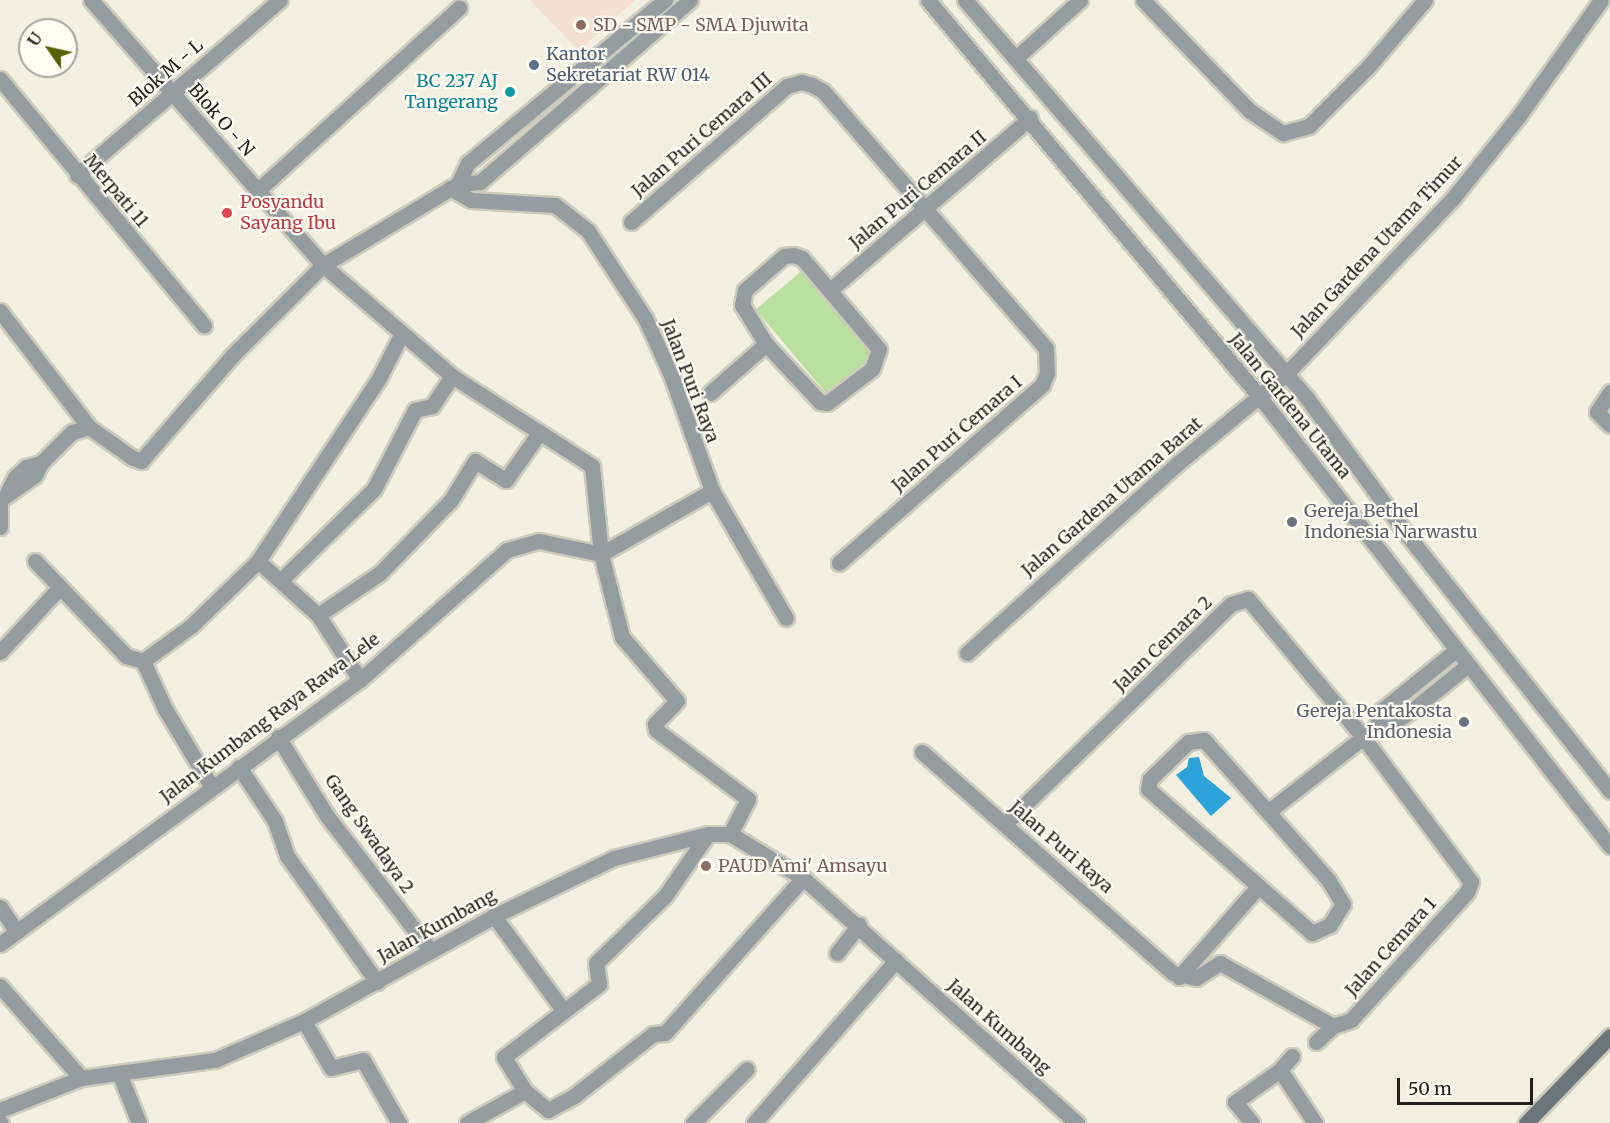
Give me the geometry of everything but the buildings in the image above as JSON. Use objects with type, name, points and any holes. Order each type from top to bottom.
[{"type":"main road","points":[[1526,1123],[1610,1036]]},
{"type":"street","name":"Blok O - N","points":[[91,0],[322,265],[401,335],[452,376],[592,466],[601,554]]},
{"type":"street","name":"Blok M - L","points":[[77,175],[280,0]]},
{"type":"street","points":[[454,186],[468,163],[665,0]]},
{"type":"street","points":[[0,311],[89,427],[135,460],[148,457],[232,356],[322,265],[454,186],[480,182],[690,0]]},
{"type":"street","name":"Jalan Gardena Utama","points":[[928,0],[1030,118],[1259,396],[1610,846]]},
{"type":"street","name":"Jalan Gardena Utama","points":[[965,0],[1017,57],[1286,374],[1408,536],[1610,790]]},
{"type":"street","points":[[1017,57],[1080,0]]},
{"type":"street","points":[[1143,0],[1250,111],[1283,133],[1309,126],[1368,67],[1425,0]]},
{"type":"street","name":"Jalan Gardena Utama Timur","points":[[1286,374],[1453,198],[1518,117],[1600,0]]},
{"type":"street","points":[[257,191],[459,8]]},
{"type":"street","name":"Merpati 11","points":[[0,79],[204,326]]},
{"type":"street","name":"Jalan Puri Cemara III","points":[[631,222],[787,86],[801,82],[824,91],[925,210]]},
{"type":"street","name":"Jalan Puri Cemara II","points":[[830,290],[1030,118]]},
{"type":"street","name":"Jalan Puri Raya","points":[[454,186],[471,200],[555,205],[588,231],[649,327],[671,375],[712,491],[786,618]]},
{"type":"street","name":"Jalan Puri Cemara I","points":[[839,563],[1042,385],[1047,373],[1046,348],[925,210]]},
{"type":"street","points":[[784,256],[802,258],[879,348],[872,369],[835,400],[820,402],[766,344],[746,316],[743,296],[784,256]]},
{"type":"street","points":[[142,661],[191,626],[258,561],[378,380],[401,335]]},
{"type":"street","points":[[710,393],[766,344]]},
{"type":"street","name":"Jalan Gardena Utama Barat","points":[[967,653],[1177,464],[1286,374]]},
{"type":"street","points":[[281,580],[374,489],[415,410],[432,406],[452,376]]},
{"type":"street","points":[[1610,392],[1597,412],[1610,425]]},
{"type":"street","points":[[0,527],[2,499],[34,475],[40,463],[72,432],[89,427]]},
{"type":"street","points":[[318,615],[380,573],[451,500],[475,462],[506,480],[539,433]]},
{"type":"street","points":[[712,491],[601,554],[622,637],[677,701],[655,724],[656,730],[748,799],[730,834]]},
{"type":"street","name":"Jalan Kumbang Raya Rawa Lele","points":[[0,944],[211,786],[360,680],[507,550],[540,541],[601,554]]},
{"type":"street","points":[[35,561],[126,656],[142,661],[165,710],[211,786]]},
{"type":"street","points":[[258,561],[318,615],[360,680]]},
{"type":"street","points":[[0,652],[59,588]]},
{"type":"street","name":"Jalan Cemara 2","points":[[1005,825],[1231,604],[1241,599],[1256,604],[1363,737]]},
{"type":"street","points":[[1376,727],[1382,710],[1456,650]]},
{"type":"street","points":[[1269,811],[1376,727],[1390,725],[1404,716],[1468,665]]},
{"type":"street","name":"Gang Swadaya 2","points":[[278,737],[327,816],[430,951]]},
{"type":"street","name":"Jalan Cemara 1","points":[[1333,1026],[1351,1020],[1467,892],[1471,882],[1363,737]]},
{"type":"street","points":[[1204,740],[1269,811],[1329,881],[1343,904],[1330,925],[1312,933],[1257,888],[1148,789],[1150,779],[1188,742],[1204,740]]},
{"type":"street","name":"Jalan Puri Raya","points":[[922,752],[1176,975]]},
{"type":"street","points":[[239,767],[275,821],[287,856],[377,982]]},
{"type":"street","points":[[708,834],[665,896],[596,963],[598,984],[504,1057],[525,1091],[548,1110],[574,1096],[653,1034],[665,1034],[803,878]]},
{"type":"street","name":"Jalan Kumbang","points":[[0,1110],[81,1078],[215,1060],[304,1021],[494,916],[614,858],[708,834],[730,834],[803,878],[859,925],[1077,1123]]},
{"type":"street","points":[[1176,975],[1257,888]]},
{"type":"street","points":[[0,907],[17,932]]},
{"type":"street","points":[[494,916],[563,1010]]},
{"type":"street","points":[[837,953],[859,925]]},
{"type":"street","points":[[754,1123],[896,960]]},
{"type":"street","points":[[1176,975],[1196,978],[1220,963],[1333,1026],[1316,1042]]},
{"type":"street","points":[[0,986],[81,1078]]},
{"type":"street","points":[[304,1021],[331,1068],[363,1060],[399,1123]]},
{"type":"street","points":[[1252,1123],[1235,1102],[1280,1070],[1292,1056]]},
{"type":"street","points":[[693,1123],[747,1069]]},
{"type":"street","points":[[1280,1070],[1315,1123]]},
{"type":"street","points":[[119,1073],[139,1123]]},
{"type":"street","points":[[467,1123],[525,1091]]},
{"type":"shaded area","name":"SD - SMP - SMA Djuwita","points":[[530,0],[635,0],[579,51]]},
{"type":"green space","points":[[804,269],[879,359],[831,399],[756,309]]},
{"type":"water","points":[[1199,757],[1204,776],[1231,798],[1211,816],[1176,775],[1187,767],[1189,758]]},
{"type":"place","name":"SD - SMP - SMA Djuwita","points":[[581,25]]},
{"type":"place","name":"Kantor Sekretariat RW 014","points":[[534,65]]},
{"type":"place","name":"BC 237 AJ Tangerang","points":[[510,92]]},
{"type":"place","name":"Posyandu Sayang Ibu","points":[[227,213]]},
{"type":"place","name":"Gereja Bethel Indonesia Narwastu","points":[[1292,522]]},
{"type":"place","name":"Gereja Pentakosta Indonesia","points":[[1464,722]]},
{"type":"place","name":"PAUD Ami' Amsayu","points":[[706,866]]}]
